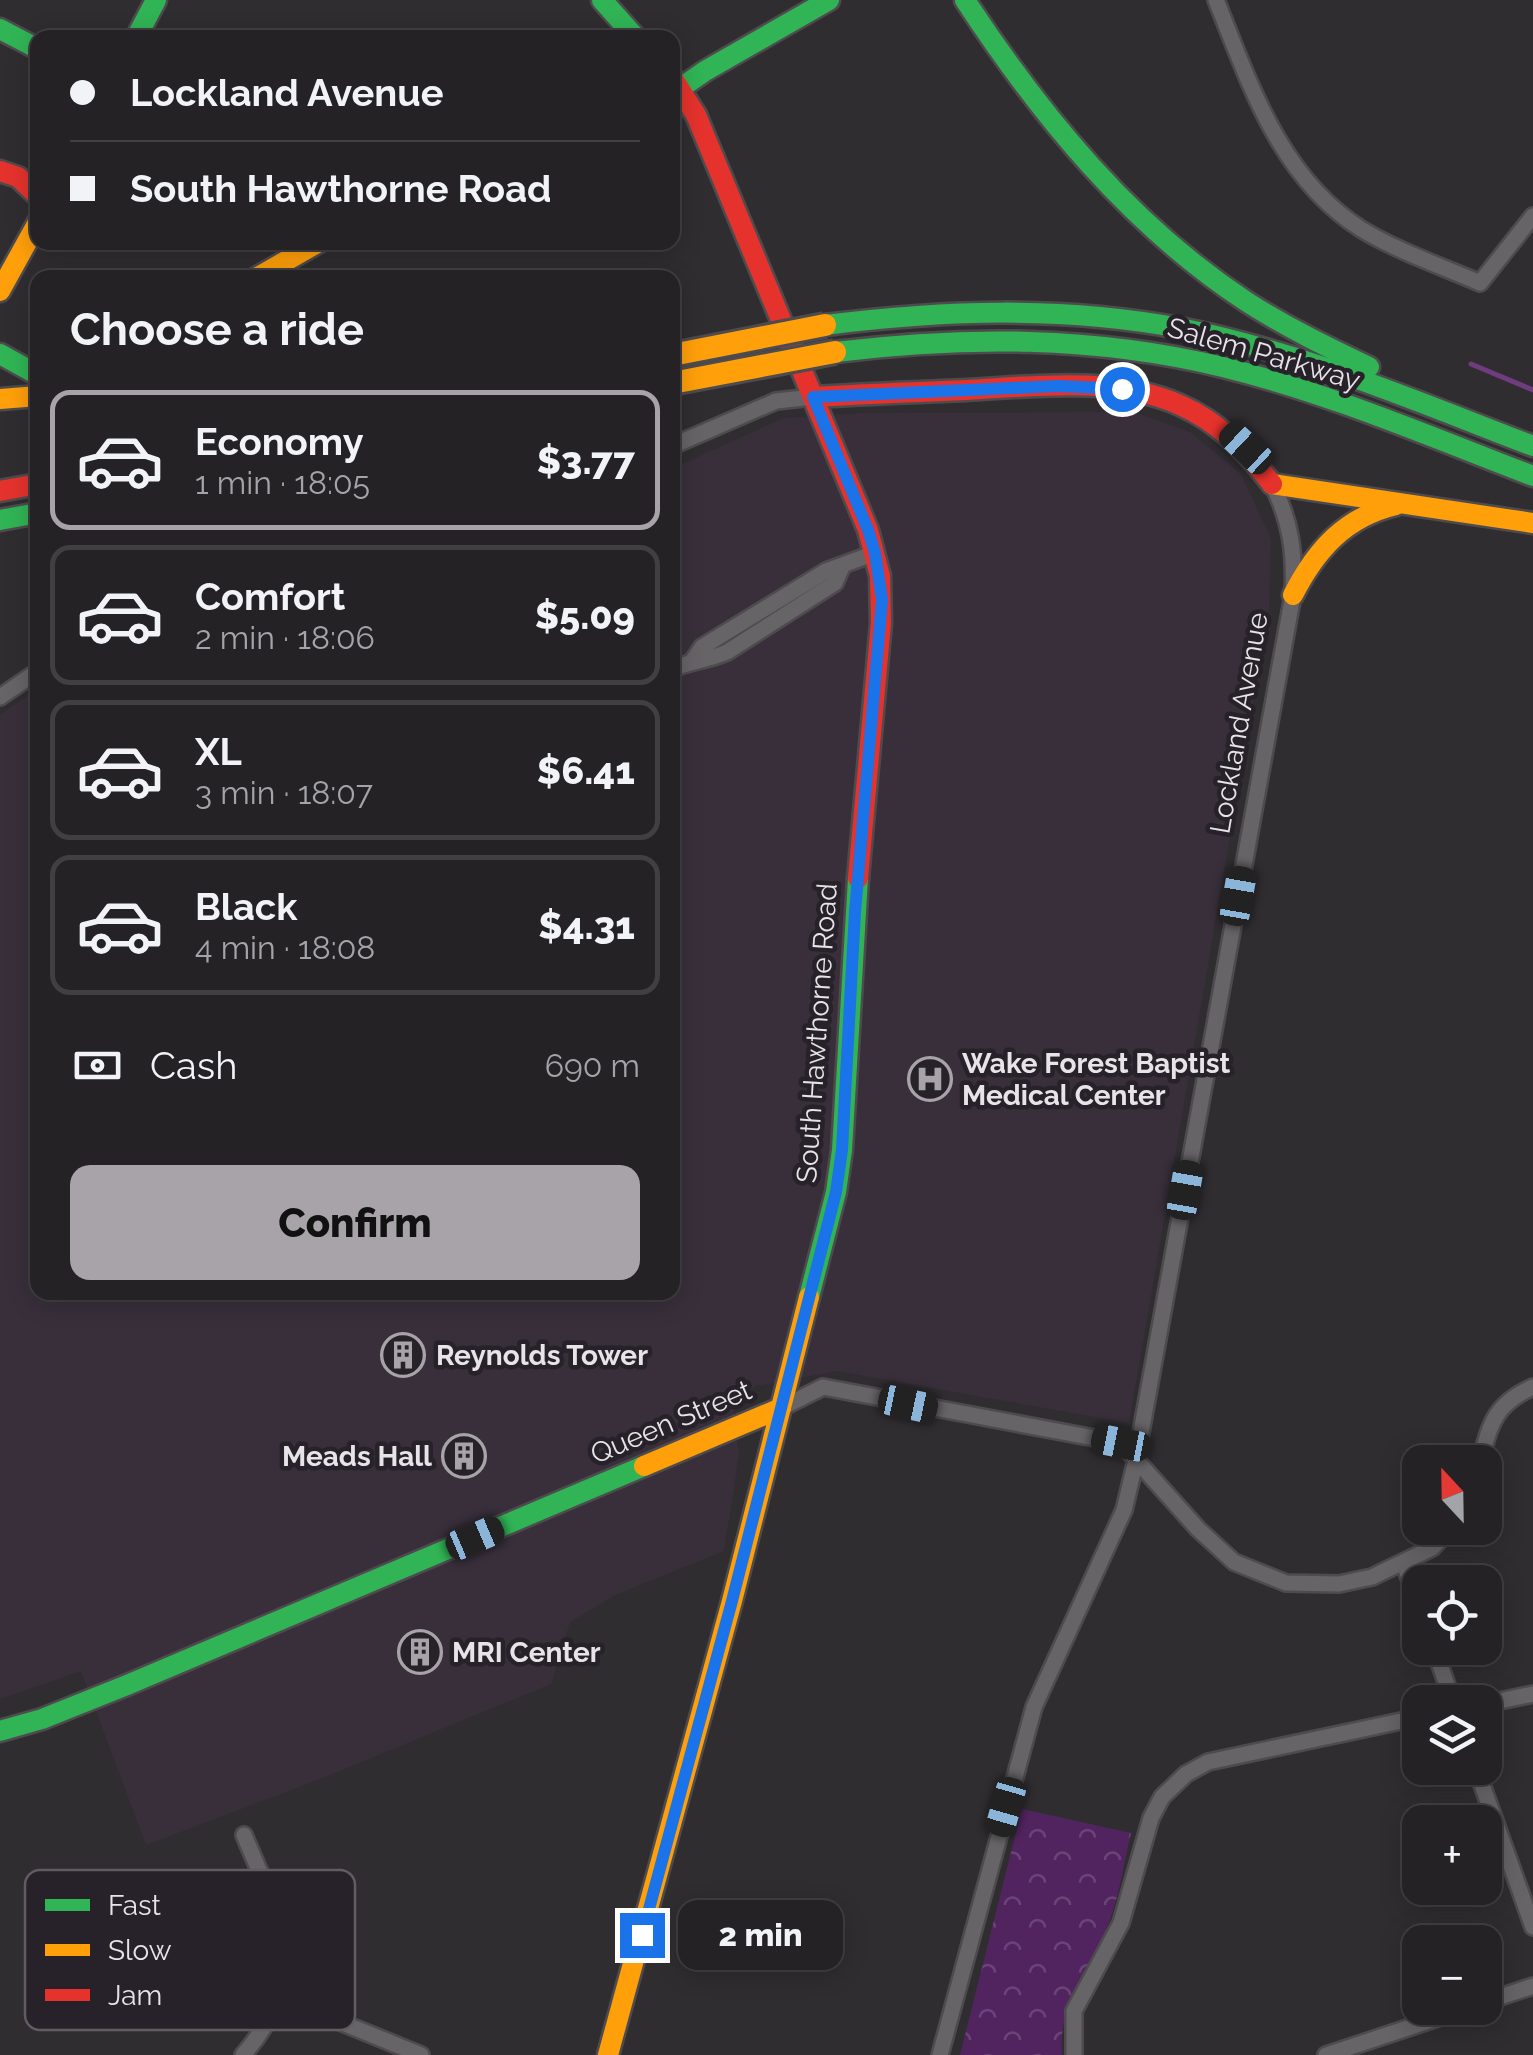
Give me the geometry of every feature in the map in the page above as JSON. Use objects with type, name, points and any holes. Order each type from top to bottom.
[{"type":"main road","points":[[140,30],[156,0]]},
{"type":"main road","points":[[602,0],[629,30]]},
{"type":"main road","points":[[680,83],[828,0]]},
{"type":"main road","points":[[965,0],[1012,72],[1068,146],[1170,245],[1290,328],[1356,362],[1455,402],[1479,426]]},
{"type":"main road","points":[[0,29],[30,45]]},
{"type":"main road","name":"South Hawthorne Road","points":[[608,2055],[828,1230],[842,1150],[855,912],[881,623],[880,576],[875,553],[696,115],[680,93]]},
{"type":"main road","points":[[0,170],[30,163]]},
{"type":"main road","points":[[0,170],[18,177],[30,188]]},
{"type":"main road","points":[[0,292],[30,237]]},
{"type":"main road","points":[[270,270],[305,250]]},
{"type":"main road","name":"Salem Parkway","points":[[680,353],[825,325],[912,314],[981,310],[1131,320],[1278,354],[1533,446]]},
{"type":"main road","name":"Salem Parkway","points":[[680,381],[835,352],[930,340],[981,338],[1079,343],[1223,367],[1316,396],[1533,476]]},
{"type":"main road","points":[[0,354],[30,371]]},
{"type":"main road","name":"Lockland Avenue","points":[[813,397],[1058,386],[1139,392],[1180,404],[1211,419],[1246,448],[1272,484]]},
{"type":"main road","points":[[0,399],[30,397]]},
{"type":"main road","points":[[1272,484],[1533,524]]},
{"type":"main road","points":[[0,491],[30,485]]},
{"type":"main road","points":[[1292,595],[1314,556],[1335,534],[1376,510],[1407,504]]},
{"type":"main road","points":[[0,520],[30,514]]},
{"type":"main road","name":"Queen Street","points":[[0,1731],[42,1720],[781,1408]]},
{"type":"street","points":[[1216,0],[1248,81],[1299,175],[1362,229],[1480,284],[1533,216]]},
{"type":"street","points":[[680,443],[776,402],[813,397]]},
{"type":"street","name":"Lockland Avenue","points":[[940,2055],[1034,1707],[1124,1510],[1136,1460],[1292,595],[1290,526],[1272,484]]},
{"type":"street","points":[[680,666],[727,652],[835,583],[842,566],[875,553]]},
{"type":"street","points":[[0,697],[30,676]]},
{"type":"street","name":"Queen Street","points":[[781,1408],[823,1387],[1121,1443],[1198,1529],[1234,1562],[1286,1583],[1339,1584],[1372,1577],[1435,1545]]},
{"type":"street","points":[[1484,1445],[1498,1412],[1510,1400],[1533,1388]]},
{"type":"street","points":[[1502,1700],[1533,1694]]},
{"type":"street","points":[[1074,2055],[1074,2011],[1121,1922],[1150,1818],[1162,1797],[1186,1774],[1208,1762],[1402,1722]]},
{"type":"street","points":[[1482,1785],[1533,1927]]},
{"type":"street","points":[[244,1835],[259,1870]]},
{"type":"street","points":[[1502,1996],[1533,1986]]},
{"type":"street","points":[[1326,2055],[1417,2025]]},
{"type":"street","points":[[355,2027],[422,2055]]},
{"type":"street","points":[[243,2055],[261,2030]]},
{"type":"shaded area","name":"Wake Forest Baptist Medical Center","points":[[1135,412],[1190,432],[1241,474],[1271,539],[1269,610],[1129,1423],[837,1371],[756,1386],[732,1405],[739,1455],[724,1551],[615,1595],[570,1622],[551,1684],[146,1845],[81,1671],[0,1699],[0,715],[30,694],[30,1300],[680,1300],[680,465],[784,418],[864,413]]},
{"type":"green space","points":[[1022,1809],[1131,1833],[1117,1896],[1105,1932],[1069,2005],[1062,2055],[960,2055]]},
{"type":"waterway","points":[[1471,364],[1533,390]]},
{"type":"traffic: fast","points":[[140,30],[156,0]]},
{"type":"traffic: fast","points":[[602,0],[629,30]]},
{"type":"traffic: fast","points":[[680,88],[829,0]]},
{"type":"traffic: fast","points":[[965,0],[1057,126],[1164,239],[1247,302],[1369,367]]},
{"type":"traffic: fast","points":[[0,29],[30,45]]},
{"type":"traffic: fast","points":[[825,325],[914,316],[1047,313],[1180,328],[1315,364],[1533,446]]},
{"type":"traffic: fast","points":[[835,352],[932,343],[1029,342],[1078,344],[1175,357],[1302,390],[1533,476]]},
{"type":"traffic: fast","points":[[0,354],[30,371]]},
{"type":"traffic: fast","points":[[0,520],[30,514]]},
{"type":"traffic: fast","points":[[809,1297],[836,1192],[842,1150],[858,878]]},
{"type":"traffic: fast","points":[[0,1731],[42,1719],[127,1685],[644,1466]]},
{"type":"traffic: slow","points":[[0,291],[30,237]]},
{"type":"traffic: slow","points":[[270,270],[305,250]]},
{"type":"traffic: slow","points":[[680,353],[825,325]]},
{"type":"traffic: slow","points":[[680,381],[835,352]]},
{"type":"traffic: slow","points":[[0,399],[30,397]]},
{"type":"traffic: slow","points":[[1272,484],[1533,523]]},
{"type":"traffic: slow","points":[[1293,595],[1334,538],[1362,518],[1396,505]]},
{"type":"traffic: slow","points":[[608,2055],[732,1601],[809,1297]]},
{"type":"traffic: slow","points":[[644,1466],[781,1408]]},
{"type":"traffic: jam","points":[[680,90],[696,115],[868,530],[880,576],[881,623],[858,878]]},
{"type":"traffic: jam","points":[[0,171],[18,177],[30,188]]},
{"type":"traffic: jam","points":[[813,397],[1047,385],[1129,390],[1180,405],[1207,420],[1242,449],[1272,484]]},
{"type":"traffic: jam","points":[[0,491],[30,485]]},
{"type":"place","name":"Wake Forest Baptist Medical Center","points":[[930,1079]]},
{"type":"place","name":"Reynolds Tower","points":[[403,1355]]},
{"type":"place","name":"Meads Hall","points":[[464,1456]]},
{"type":"place","name":"MRI Center","points":[[420,1652]]},
{"type":"route","points":[[642,1935],[828,1230],[842,1150],[855,912],[882,600],[868,530],[813,397],[1058,386],[1122,389]]}]
